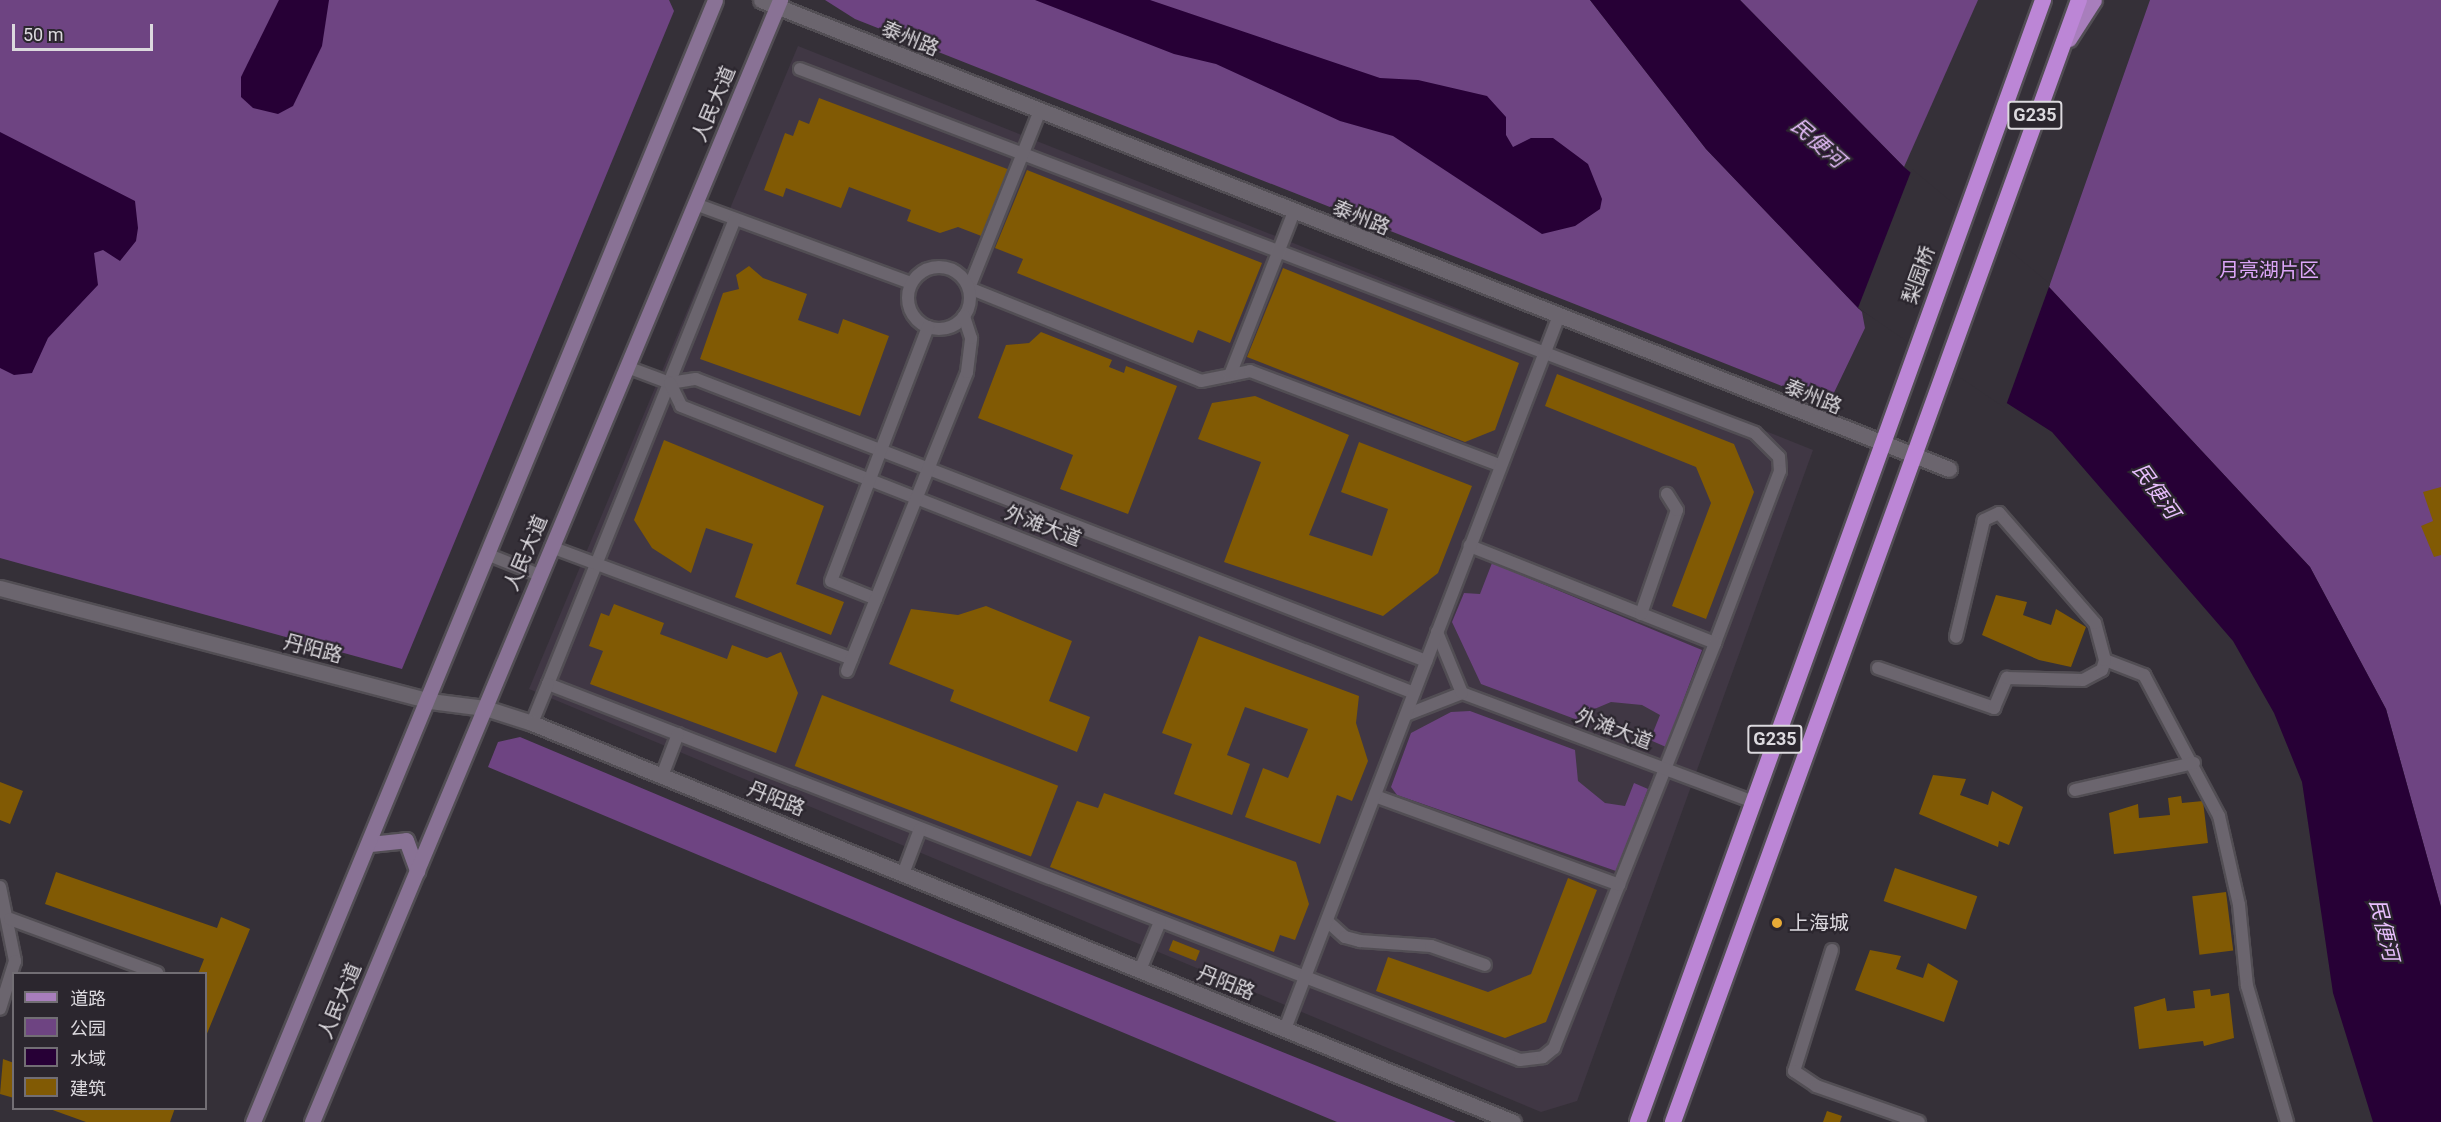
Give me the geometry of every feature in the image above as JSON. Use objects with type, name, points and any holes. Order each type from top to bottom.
[{"type":"highway","name":"G235","points":[[2028,39],[2043,0]]},
{"type":"highway","name":"G235","points":[[1673,1122],[1992,230],[2079,0]]},
{"type":"highway","name":"梨园桥","points":[[1881,445],[1911,356],[2028,39]]},
{"type":"highway","name":"G235","points":[[1638,1122],[1881,445]]},
{"type":"main road","name":"人民大道","points":[[253,1122],[430,701],[715,0]]},
{"type":"main road","points":[[2028,39],[2036,0]]},
{"type":"main road","points":[[2058,56],[2094,0]]},
{"type":"main road","name":"人民大道","points":[[312,1122],[779,4]]},
{"type":"main road","points":[[370,844],[406,840],[417,871]]},
{"type":"street","name":"泰州路","points":[[761,0],[779,4],[1039,113],[1293,214],[1881,445],[1949,469]]},
{"type":"street","name":"丹阳路","points":[[0,588],[430,701],[485,708],[532,723],[1513,1122]]},
{"type":"lane","points":[[548,684],[1503,1056],[1520,1060],[1543,1057],[1558,1038],[1780,471],[1773,447],[1755,433],[800,69]]},
{"type":"lane","points":[[847,671],[967,372],[971,338],[964,316],[969,288],[1039,113]]},
{"type":"lane","points":[[695,204],[912,283]]},
{"type":"lane","points":[[1230,375],[1293,214]]},
{"type":"lane","points":[[532,723],[735,219]]},
{"type":"lane","points":[[964,316],[948,327],[928,327],[908,304],[912,283],[937,266],[957,272],[969,288],[1201,381],[1250,371],[1501,466]]},
{"type":"lane","points":[[1286,1029],[1558,318]]},
{"type":"lane","points":[[876,599],[831,581],[928,327]]},
{"type":"lane","name":"外滩大道","points":[[627,367],[670,383],[696,379],[1426,661]]},
{"type":"lane","name":"外滩大道","points":[[670,383],[681,405],[1414,693]]},
{"type":"lane","points":[[1641,614],[1677,510],[1667,494]]},
{"type":"lane","points":[[1878,668],[1994,708],[2007,678],[2083,680],[2102,670],[2105,660],[2095,623],[1999,513],[1984,520],[1956,638]]},
{"type":"lane","points":[[1470,546],[1714,643]]},
{"type":"lane","points":[[551,547],[852,658]]},
{"type":"lane","points":[[489,555],[539,575]]},
{"type":"lane","points":[[1406,715],[1462,693],[1437,632]]},
{"type":"lane","points":[[2105,660],[2144,675],[2194,763],[2219,816],[2239,905],[2254,1019],[2287,1122]]},
{"type":"lane","name":"外滩大道","points":[[1462,693],[1753,802]]},
{"type":"lane","points":[[662,776],[678,734]]},
{"type":"lane","points":[[2075,790],[2194,763]]},
{"type":"lane","points":[[1375,796],[1618,885]]},
{"type":"lane","points":[[903,874],[920,829]]},
{"type":"lane","points":[[0,887],[10,919],[15,961],[4,984],[0,1009]]},
{"type":"lane","points":[[10,919],[154,972]]},
{"type":"lane","points":[[1327,921],[1345,937],[1360,941],[1431,946],[1485,965]]},
{"type":"lane","points":[[1140,970],[1160,922]]},
{"type":"lane","points":[[1832,950],[1794,1071],[1809,1083],[1919,1122]]},
{"type":"shaded area","points":[[798,46],[1813,450],[1577,1101],[1541,1112],[529,689]]},
{"type":"green space","points":[[0,0],[669,0],[674,11],[402,669],[0,558]]},
{"type":"green space","points":[[825,0],[1590,0],[1706,149],[1862,312],[1865,328],[1830,401],[1807,396],[855,19]]},
{"type":"green space","points":[[1740,0],[1978,0],[1904,167]]},
{"type":"green space","name":"月亮湖片区","points":[[2150,0],[2441,0],[2441,907],[2386,709],[2310,567],[2049,287]]},
{"type":"green space","points":[[1492,563],[1702,650],[1666,747],[1650,740],[1660,715],[1642,705],[1611,702],[1592,710],[1583,722],[1481,684],[1452,622],[1464,593],[1480,594]]},
{"type":"green space","points":[[1470,711],[1575,750],[1578,781],[1605,803],[1625,806],[1634,783],[1648,789],[1616,871],[1397,795],[1391,787],[1411,733],[1451,712]]},
{"type":"green space","points":[[520,737],[958,921],[1456,1122],[1337,1122],[488,767],[498,742]]},
{"type":"water","points":[[279,0],[329,0],[322,46],[293,106],[278,114],[253,108],[241,97],[241,77]]},
{"type":"water","points":[[1035,0],[1150,0],[1380,78],[1418,80],[1487,96],[1506,117],[1506,135],[1513,147],[1531,138],[1553,138],[1588,164],[1602,199],[1600,209],[1575,226],[1542,234],[1393,136],[1340,121],[1216,64],[1174,54]]},
{"type":"water","name":"民便河","points":[[1590,0],[1740,0],[1904,167],[2049,287],[2310,567],[2386,709],[2441,907],[2441,1122],[2373,1122],[2333,993],[2302,782],[2274,713],[2233,641],[2052,432],[1858,308],[1706,149]]},
{"type":"water","points":[[0,132],[135,201],[138,228],[136,241],[120,261],[103,250],[94,253],[98,285],[48,338],[32,373],[14,375],[0,368]]},
{"type":"pier","points":[[1912,169],[2050,284],[2005,408],[1858,308]]},
{"type":"building","points":[[819,98],[1010,170],[984,237],[958,227],[940,233],[907,221],[911,210],[849,187],[841,208],[786,188],[783,197],[764,190],[785,133],[793,136],[799,120],[809,124]]},
{"type":"building","points":[[1027,170],[1262,263],[1230,343],[1198,330],[1193,343],[1017,273],[1023,259],[995,248]]},
{"type":"building","points":[[749,266],[763,278],[807,294],[798,320],[838,334],[843,319],[889,336],[860,416],[700,359],[723,293],[739,289],[736,275]]},
{"type":"building","points":[[1283,268],[1519,363],[1495,430],[1465,442],[1247,357]]},
{"type":"building","points":[[1041,332],[1112,360],[1109,367],[1124,373],[1126,366],[1177,386],[1128,514],[1060,489],[1073,455],[978,418],[1006,345],[1029,343]]},
{"type":"building","points":[[1557,374],[1734,444],[1754,492],[1706,619],[1672,606],[1711,503],[1696,467],[1545,406]]},
{"type":"building","points":[[1255,396],[1349,435],[1309,535],[1372,556],[1388,509],[1341,492],[1359,442],[1472,486],[1438,573],[1383,616],[1224,562],[1261,462],[1198,439],[1212,403]]},
{"type":"building","points":[[664,440],[824,506],[796,584],[844,602],[831,635],[735,597],[753,544],[706,528],[691,573],[652,548],[634,520]]},
{"type":"building","points":[[2441,487],[2441,555],[2434,557],[2421,526],[2433,521],[2423,492]]},
{"type":"building","points":[[1996,595],[2027,602],[2023,615],[2051,625],[2056,609],[2086,627],[2071,667],[2039,660],[1982,635]]},
{"type":"building","points":[[614,604],[664,623],[660,634],[727,659],[732,645],[767,658],[781,652],[798,693],[776,753],[590,684],[603,651],[589,646],[601,613],[609,616]]},
{"type":"building","points":[[986,606],[1072,641],[1049,701],[1090,717],[1077,752],[950,701],[954,690],[889,664],[911,609],[958,615]]},
{"type":"building","points":[[1199,636],[1359,696],[1356,723],[1368,761],[1352,801],[1337,795],[1320,844],[1245,817],[1263,768],[1288,778],[1308,729],[1245,707],[1227,755],[1250,764],[1232,815],[1174,794],[1192,744],[1162,733]]},
{"type":"building","points":[[822,695],[1058,786],[1031,857],[795,766]]},
{"type":"building","points":[[1933,775],[1966,779],[1960,795],[1988,805],[1992,791],[2023,807],[2009,845],[1999,841],[1998,847],[1919,814]]},
{"type":"building","points":[[0,782],[23,791],[10,824],[0,820]]},
{"type":"building","points":[[1104,793],[1296,862],[1309,904],[1295,940],[1280,935],[1274,952],[1050,867],[1077,801],[1098,808]]},
{"type":"building","points":[[2181,796],[2182,803],[2203,801],[2208,843],[2114,854],[2109,813],[2138,804],[2139,818],[2170,815],[2168,798]]},
{"type":"building","points":[[1895,868],[1977,896],[1966,929],[1884,901]]},
{"type":"building","points":[[56,872],[217,928],[221,917],[250,929],[207,1034],[207,972],[199,972],[204,959],[45,904]]},
{"type":"building","points":[[1568,878],[1597,890],[1546,1022],[1505,1038],[1376,991],[1388,957],[1488,992],[1531,974]]},
{"type":"building","points":[[2226,892],[2233,951],[2199,955],[2192,896]]},
{"type":"building","points":[[1173,940],[1200,951],[1196,961],[1169,950]]},
{"type":"building","points":[[1870,950],[1901,956],[1896,969],[1923,978],[1928,963],[1958,981],[1944,1022],[1855,990]]},
{"type":"building","points":[[2210,989],[2211,996],[2229,993],[2234,1038],[2204,1046],[2203,1041],[2139,1049],[2134,1007],[2165,998],[2167,1011],[2195,1008],[2193,991]]},
{"type":"building","points":[[3,1059],[12,1062],[12,1097],[0,1094]]},
{"type":"building","points":[[53,1110],[174,1110],[170,1122],[86,1122]]},
{"type":"building","points":[[1827,1111],[1842,1116],[1840,1122],[1823,1122]]},
{"type":"place","name":"上海城","points":[[1777,923]]}]
